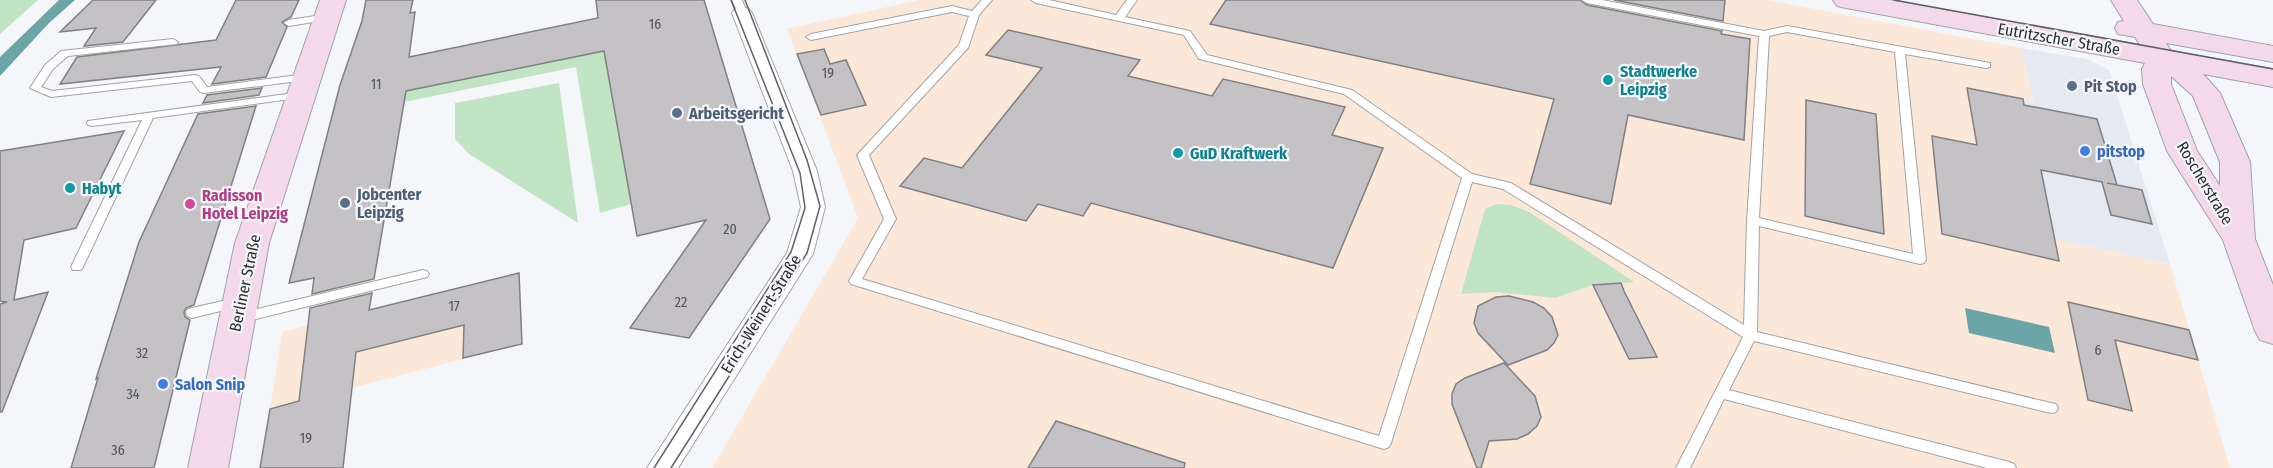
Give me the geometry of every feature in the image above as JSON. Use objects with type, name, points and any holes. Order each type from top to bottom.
[{"type":"main road","name":"Eutritzscher Straße","points":[[1846,0],[2273,78]]},
{"type":"main road","name":"Eutritzscher Straße","points":[[1970,0],[2273,54]]},
{"type":"main road","name":"Roscherstraße","points":[[2124,0],[2162,58],[2188,75],[2206,93],[2235,162],[2239,240]]},
{"type":"main road","name":"Berliner Straße","points":[[208,468],[252,243],[331,9]]},
{"type":"main road","name":"Roscherstraße","points":[[2162,58],[2156,69],[2157,84],[2182,151],[2239,240],[2273,331]]},
{"type":"street","name":"Erich-Weinert-Straße","points":[[662,468],[800,254],[813,207],[805,171],[740,6]]},
{"type":"lane","points":[[987,0],[974,14],[964,46],[863,156],[890,219],[855,281],[1384,443],[1468,177]]},
{"type":"lane","points":[[1036,0],[1187,33],[1203,57],[1348,92],[1468,177],[1507,186],[1750,335],[2051,408]]},
{"type":"lane","points":[[1119,18],[1132,0]]},
{"type":"lane","points":[[1587,0],[1764,34],[1787,28],[1986,66]]},
{"type":"lane","points":[[289,22],[331,9]]},
{"type":"lane","points":[[810,37],[952,9],[974,14]]},
{"type":"lane","points":[[1683,468],[1750,335],[1753,221],[1764,34]]},
{"type":"lane","points":[[172,42],[66,53],[49,67],[35,88],[51,94],[195,78],[204,90],[305,86]]},
{"type":"lane","points":[[1753,221],[1920,260],[1900,50]]},
{"type":"lane","points":[[92,123],[149,116],[305,86]]},
{"type":"lane","points":[[77,267],[149,116]]},
{"type":"lane","points":[[192,314],[239,310],[423,274]]},
{"type":"lane","points":[[1720,393],[2009,468]]},
{"type":"shaded area","points":[[919,0],[1767,0],[2021,48],[2034,101],[2023,99],[2054,239],[2170,264],[2230,468],[712,468],[858,218],[787,29]]},
{"type":"shaded area","name":"pitstop","points":[[2021,48],[2087,59],[2109,70],[2170,264],[2054,239],[2023,99],[2034,101]]},
{"type":"shaded area","points":[[519,273],[522,344],[270,409],[282,332]]},
{"type":"green space","points":[[0,0],[38,0],[0,34]]},
{"type":"green space","points":[[604,51],[631,204],[600,213],[576,67],[404,102],[406,91]]},
{"type":"green space","points":[[559,83],[578,223],[469,154],[455,139],[455,103]]},
{"type":"green space","points":[[1497,204],[1511,205],[1529,212],[1634,282],[1593,285],[1555,298],[1496,292],[1461,294],[1485,209]]},
{"type":"water","points":[[59,0],[75,0],[49,23],[0,76],[0,57]]},
{"type":"water","points":[[1965,308],[2049,327],[2055,353],[1969,333]]},
{"type":"building","points":[[93,0],[156,0],[123,42],[84,46],[96,28],[60,32]]},
{"type":"building","points":[[236,0],[299,0],[291,17],[282,22],[287,27],[266,77],[212,84],[221,67],[60,84],[77,57],[216,40]]},
{"type":"building","points":[[366,0],[413,0],[410,13],[415,12],[409,57],[598,18],[596,0],[704,0],[770,219],[689,338],[630,328],[706,220],[637,236],[604,51],[406,91],[374,279],[312,294],[314,278],[289,283],[340,85],[362,21]]},
{"type":"building","name":"Stadtwerke Leipzig","points":[[1226,0],[1580,0],[1587,5],[1722,31],[1721,34],[1750,39],[1744,140],[1628,115],[1611,204],[1530,184],[1554,99],[1210,24]]},
{"type":"building","points":[[1614,0],[1725,0],[1723,21]]},
{"type":"building","name":"GuD Kraftwerk","points":[[1008,30],[1140,60],[1128,76],[1212,96],[1223,79],[1345,107],[1332,135],[1383,148],[1333,268],[1091,203],[1083,216],[1038,204],[1026,221],[900,186],[924,158],[962,168],[1042,68],[986,55]]},
{"type":"building","points":[[824,49],[830,64],[846,60],[866,105],[821,115],[797,54]]},
{"type":"building","points":[[262,88],[259,95],[203,103],[207,95]]},
{"type":"building","points":[[1967,88],[2023,99],[2024,105],[2097,119],[2117,185],[2142,190],[2152,224],[2111,215],[2102,182],[2041,170],[2059,261],[1942,234],[1932,136],[1977,145]]},
{"type":"building","points":[[1806,100],[1876,114],[1884,234],[1805,216]]},
{"type":"building","points":[[256,106],[194,305],[186,308],[184,312],[185,317],[190,320],[154,468],[71,468],[139,242],[198,114]]},
{"type":"building","name":"Habyt","points":[[124,131],[76,228],[24,240],[14,300],[48,292],[2,412],[0,412],[0,304],[7,302],[0,301],[0,151]]},
{"type":"building","points":[[519,273],[522,344],[463,358],[464,325],[356,352],[343,468],[260,468],[270,409],[299,401],[310,308],[372,293],[369,310]]},
{"type":"building","points":[[1621,283],[1657,357],[1629,359],[1593,285]]},
{"type":"building","points":[[1509,296],[1533,302],[1544,308],[1552,317],[1558,335],[1547,350],[1508,365],[1478,333],[1474,323],[1478,306],[1496,297]]},
{"type":"building","points":[[2068,302],[2189,330],[2198,360],[2115,340],[2132,411],[2088,400]]},
{"type":"building","points":[[1504,363],[1535,396],[1541,417],[1537,426],[1528,434],[1517,439],[1489,441],[1481,468],[1477,468],[1452,404],[1452,394],[1456,384],[1465,378]]},
{"type":"building","points":[[1056,421],[1185,463],[1184,468],[1028,468]]},
{"type":"tram line","points":[[654,468],[791,252],[805,208],[800,173],[731,0]]},
{"type":"tram line","points":[[671,468],[807,253],[820,206],[807,160],[745,0]]},
{"type":"tram line","points":[[1894,0],[2273,69]]},
{"type":"place","name":"Stadtwerke Leipzig","points":[[1608,80]]},
{"type":"place","name":"Pit Stop","points":[[2072,86]]},
{"type":"place","name":"Arbeitsgericht","points":[[677,113]]},
{"type":"place","name":"pitstop","points":[[2085,151]]},
{"type":"place","name":"GuD Kraftwerk","points":[[1178,153]]},
{"type":"place","name":"Habyt","points":[[70,188]]},
{"type":"place","name":"Jobcenter Leipzig","points":[[345,203]]},
{"type":"place","name":"Radisson Hotel Leipzig","points":[[190,204]]},
{"type":"place","name":"Salon Snip","points":[[163,384]]}]
